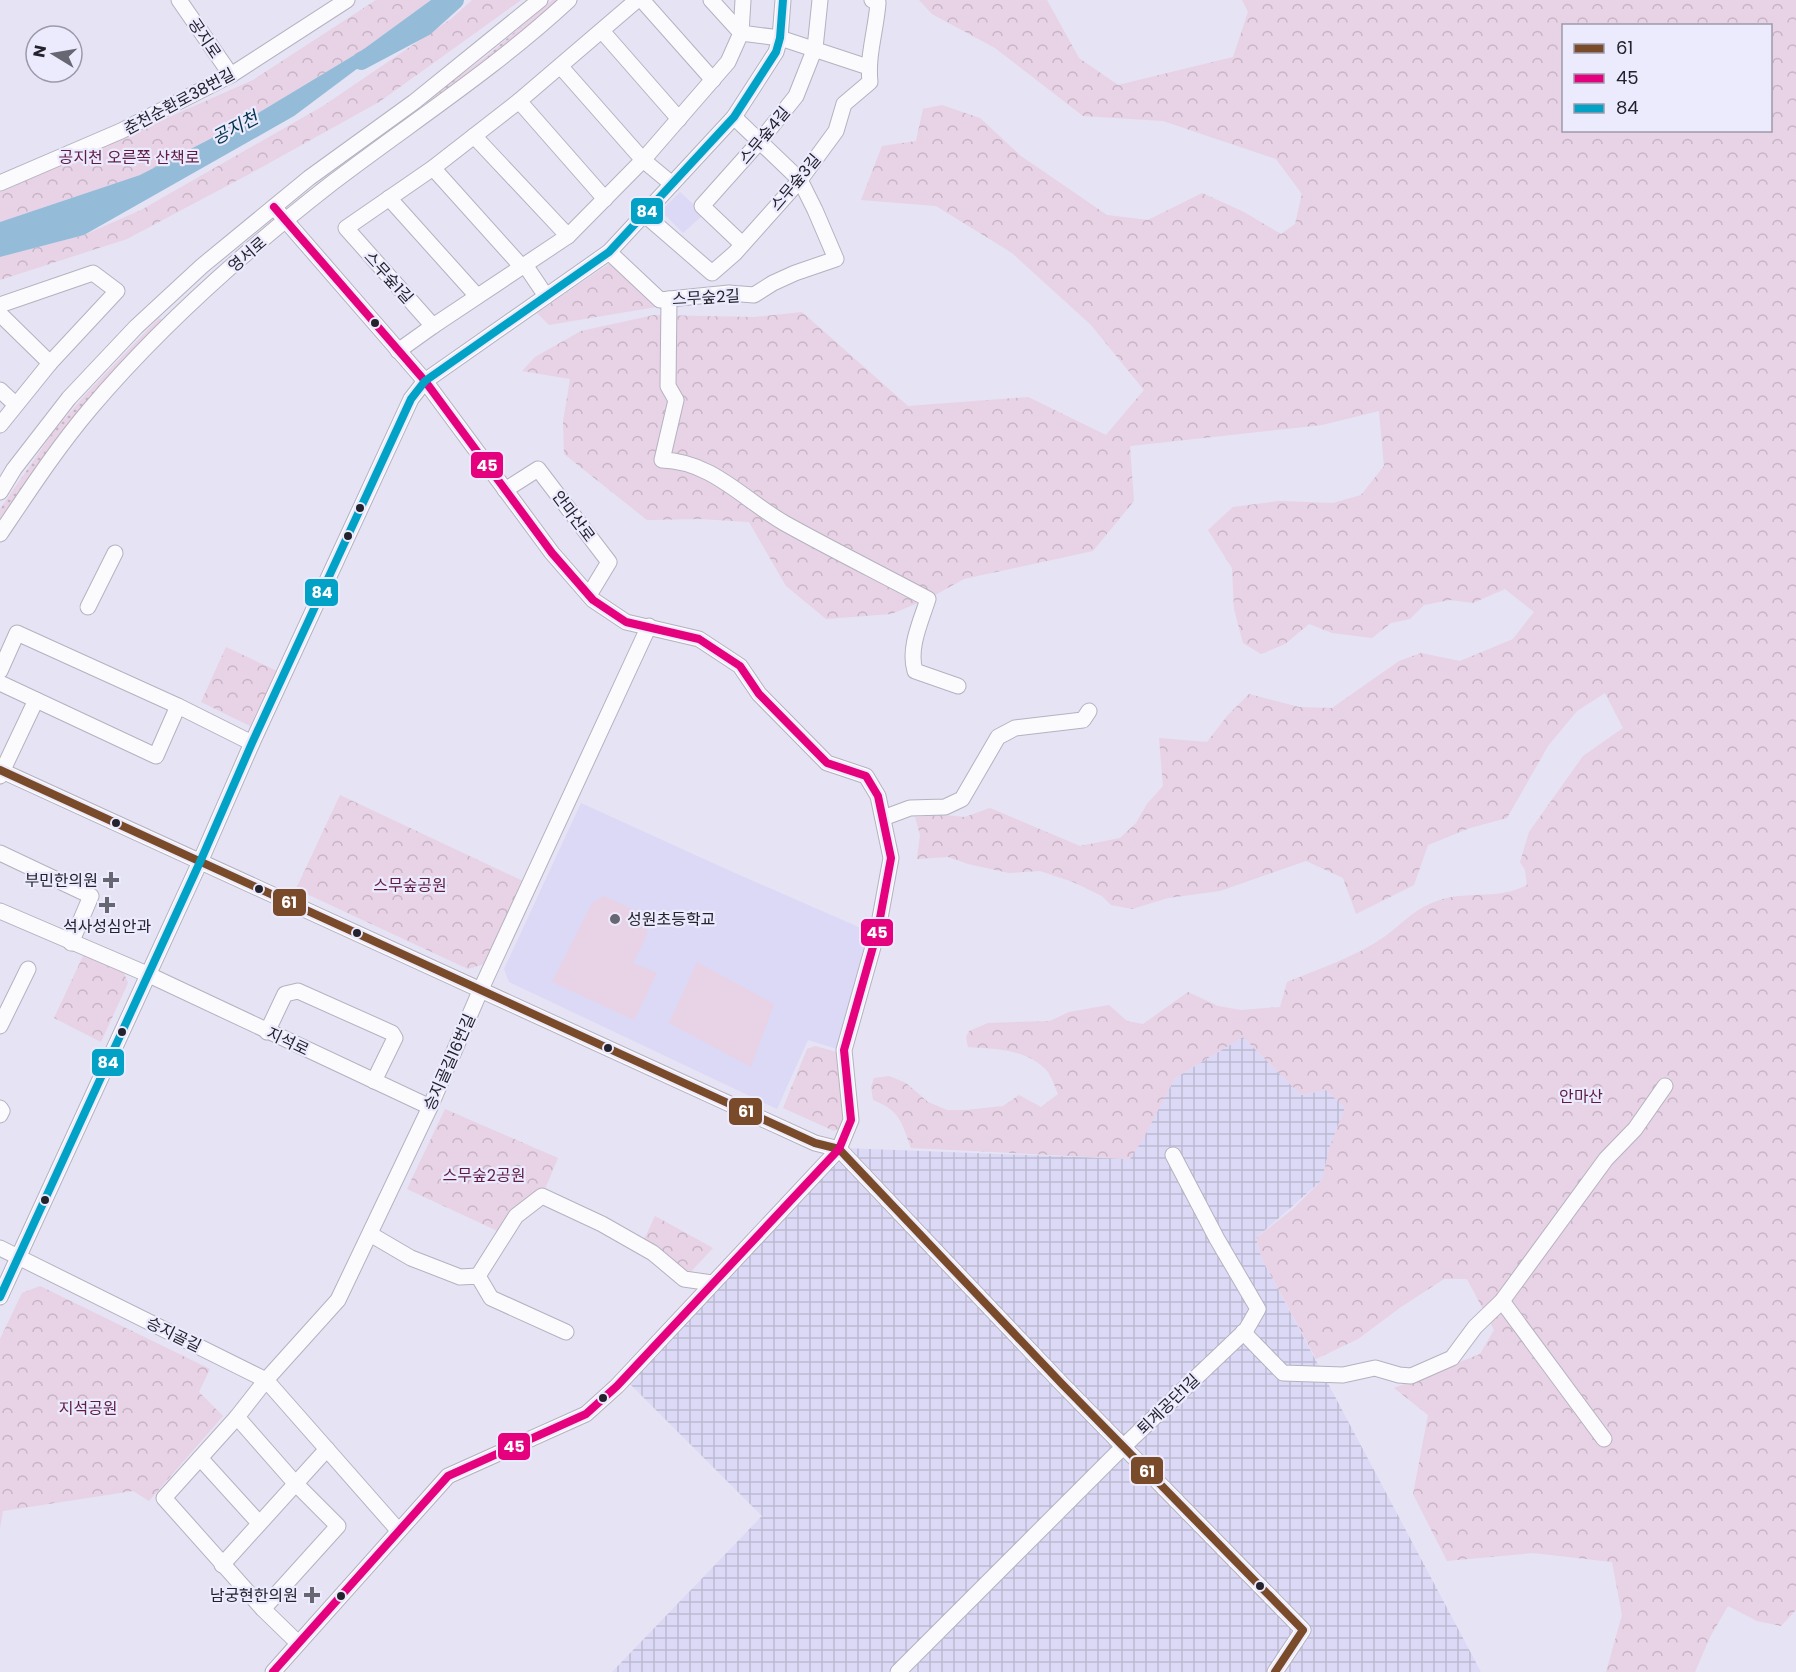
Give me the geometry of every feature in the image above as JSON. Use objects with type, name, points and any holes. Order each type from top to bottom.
[{"type":"street","name":"공지로","points":[[179,0],[231,75]]},
{"type":"street","name":"춘천순환로38번길","points":[[0,183],[121,131],[231,75],[347,0]]},
{"type":"street","name":"영서로","points":[[0,492],[14,469],[69,398],[136,327],[274,207],[414,102],[540,0]]},
{"type":"street","name":"영서로","points":[[0,534],[49,462],[91,408],[197,298],[286,221],[489,67],[569,0]]},
{"type":"street","name":"스무숲1길","points":[[433,326],[346,228],[433,168],[519,101],[637,0]]},
{"type":"street","points":[[642,0],[714,80]]},
{"type":"street","points":[[711,0],[741,33],[780,38],[868,67]]},
{"type":"street","points":[[398,351],[568,236],[605,199],[643,160],[728,62],[741,33],[743,0]]},
{"type":"street","points":[[0,1297],[411,399],[425,381],[609,252],[734,117],[776,52],[780,38],[783,0]]},
{"type":"street","name":"스무숲4길","points":[[742,244],[702,206],[760,141],[796,96],[815,48],[820,0]]},
{"type":"street","name":"스무숲3길","points":[[711,273],[742,244],[800,180],[836,131],[844,104],[870,82],[868,67],[878,3],[872,0]]},
{"type":"street","points":[[602,31],[679,119]]},
{"type":"street","points":[[561,67],[643,160],[672,184]]},
{"type":"street","points":[[519,101],[605,199]]},
{"type":"street","points":[[734,117],[800,180]]},
{"type":"street","points":[[474,136],[568,236]]},
{"type":"street","points":[[326,166],[325,177],[328,181],[335,182]]},
{"type":"street","points":[[433,168],[524,266],[546,296]]},
{"type":"street","name":"스무숲2길","points":[[609,252],[660,300],[729,293],[754,295],[795,273],[836,259],[800,180]]},
{"type":"street","points":[[389,198],[477,296]]},
{"type":"street","points":[[273,1672],[448,1476],[586,1414],[617,1386],[839,1149],[851,1120],[844,1050],[878,929],[891,858],[878,796],[866,776],[827,763],[759,694],[740,666],[699,639],[626,622],[588,595],[552,553],[425,381],[274,207]]},
{"type":"street","points":[[644,214],[711,273],[729,293]]},
{"type":"street","points":[[230,243],[241,246],[240,260]]},
{"type":"street","points":[[0,305],[93,273],[117,291],[50,363],[0,425]]},
{"type":"street","points":[[669,299],[668,386],[676,400],[662,460],[680,461],[706,471],[784,523],[928,599],[914,643],[912,663],[915,671],[958,686]]},
{"type":"street","points":[[0,314],[50,363]]},
{"type":"street","points":[[0,390],[15,404]]},
{"type":"street","name":"안마산로","points":[[505,490],[538,469],[609,562],[588,595]]},
{"type":"street","points":[[88,607],[115,553]]},
{"type":"street","name":"승지골길16번길","points":[[222,1565],[164,1498],[339,1300],[430,1107],[481,989],[649,626]]},
{"type":"street","points":[[0,671],[17,633],[178,706],[252,743]]},
{"type":"street","points":[[0,683],[156,756],[178,706]]},
{"type":"street","points":[[36,700],[1,772],[815,1143],[839,1149],[1062,1384],[1303,1630],[1275,1672]]},
{"type":"street","points":[[883,818],[910,808],[945,807],[962,799],[998,737],[1015,728],[1083,720],[1089,711]]},
{"type":"street","points":[[0,854],[91,897],[71,943]]},
{"type":"street","name":"지석로","points":[[0,911],[147,974],[430,1107]]},
{"type":"street","points":[[0,1026],[28,969]]},
{"type":"street","points":[[267,1032],[285,994],[298,991],[392,1033],[394,1038],[374,1081]]},
{"type":"street","points":[[1243,1332],[1283,1373],[1343,1375],[1375,1368],[1411,1376],[1452,1358],[1475,1328],[1502,1301],[1606,1159],[1635,1129],[1665,1086]]},
{"type":"street","points":[[0,1108],[2,1111],[0,1114]]},
{"type":"street","name":"퇴계공단1길","points":[[898,1672],[1124,1446],[1243,1332],[1258,1309],[1217,1239],[1173,1155]]},
{"type":"street","points":[[478,1276],[516,1216],[542,1196],[602,1224],[653,1253],[684,1279],[712,1283]]},
{"type":"street","points":[[370,1234],[411,1257],[460,1277],[478,1276]]},
{"type":"street","name":"승지골길","points":[[0,1248],[266,1380],[398,1530]]},
{"type":"street","points":[[478,1276],[491,1298],[566,1332]]},
{"type":"street","points":[[1502,1301],[1604,1439]]},
{"type":"street","points":[[237,1417],[295,1483],[338,1526],[263,1609]]},
{"type":"street","points":[[298,1643],[222,1565],[327,1449]]},
{"type":"street","points":[[200,1458],[259,1523]]},
{"type":"shaded area","points":[[680,192],[704,214],[683,233],[661,211]]},
{"type":"shaded area","points":[[581,803],[870,932],[837,1049],[808,1040],[777,1109],[509,982],[504,969]]},
{"type":"shaded area","points":[[1243,1037],[1301,1095],[1326,1090],[1345,1108],[1330,1146],[1322,1180],[1256,1238],[1262,1259],[1481,1672],[612,1672],[762,1516],[624,1378],[844,1148],[1130,1159],[1175,1078]]},
{"type":"green space","name":"공지천 오른쪽 산책로","points":[[376,0],[431,0],[361,51],[243,122],[140,175],[0,222],[0,192],[253,80]]},
{"type":"green space","points":[[472,0],[521,0],[379,102],[253,172],[127,239],[0,280],[0,257],[84,235],[141,210],[323,106],[451,19]]},
{"type":"green space","points":[[552,0],[560,0],[528,29],[428,105],[426,104],[428,99],[488,55]]},
{"type":"green space","name":"안마산","points":[[919,0],[1047,0],[1079,58],[1118,85],[1233,57],[1248,12],[1242,0],[1796,0],[1796,1610],[1781,1626],[1757,1621],[1728,1606],[1710,1637],[1695,1672],[1606,1672],[1622,1615],[1612,1562],[1533,1553],[1447,1561],[1413,1494],[1428,1415],[1394,1388],[1480,1354],[1494,1330],[1467,1279],[1444,1279],[1358,1339],[1316,1359],[1262,1259],[1256,1238],[1293,1209],[1322,1180],[1330,1146],[1345,1108],[1326,1090],[1301,1095],[1243,1037],[1175,1078],[1130,1159],[911,1148],[899,1118],[889,1108],[873,1100],[871,1087],[874,1078],[889,1076],[906,1083],[928,1102],[947,1110],[1003,1106],[1019,1095],[1041,1107],[1058,1094],[1048,1072],[1040,1064],[1021,1055],[1000,1050],[968,1047],[966,1037],[969,1031],[988,1023],[1050,1021],[1069,1012],[1109,1005],[1127,1021],[1143,1024],[1188,992],[1218,1006],[1241,1010],[1280,1007],[1287,982],[1361,951],[1428,905],[1459,896],[1504,893],[1527,885],[1525,870],[1520,862],[1529,832],[1583,756],[1623,728],[1605,693],[1577,711],[1548,746],[1507,818],[1470,828],[1428,845],[1414,885],[1356,914],[1343,878],[1306,861],[1220,891],[1168,898],[1132,909],[1111,905],[1102,896],[1073,882],[1040,871],[1009,873],[948,857],[917,859],[920,835],[915,817],[945,815],[965,817],[990,808],[1080,846],[1120,838],[1136,823],[1147,804],[1163,786],[1159,738],[1207,742],[1227,716],[1249,694],[1299,707],[1332,708],[1399,661],[1421,653],[1460,661],[1513,639],[1534,612],[1505,589],[1473,603],[1450,600],[1424,605],[1410,619],[1391,623],[1372,638],[1332,633],[1309,624],[1285,644],[1261,654],[1243,643],[1234,609],[1232,568],[1208,530],[1233,507],[1279,501],[1333,503],[1361,495],[1384,466],[1379,411],[1322,425],[1130,446],[1134,501],[1093,551],[964,579],[928,599],[891,614],[826,619],[786,586],[749,522],[700,519],[647,520],[564,454],[563,422],[570,379],[522,371],[535,357],[581,331],[654,315],[754,317],[802,312],[908,406],[1028,397],[1106,435],[1144,390],[1091,325],[1012,253],[936,206],[861,200],[882,146],[916,141],[923,109],[942,105],[980,118],[1021,156],[1107,215],[1148,220],[1202,193],[1244,212],[1281,234],[1295,224],[1302,194],[1276,159],[1163,121],[1083,116],[995,48],[932,14]]},
{"type":"green space","points":[[613,261],[656,307],[549,325],[537,313]]},
{"type":"green space","points":[[159,318],[163,320],[58,436],[0,519],[0,509],[54,431]]},
{"type":"green space","points":[[226,647],[277,671],[250,726],[201,702]]},
{"type":"green space","name":"스무숲공원","points":[[340,795],[523,881],[484,964],[468,969],[296,889]]},
{"type":"green space","points":[[604,896],[647,916],[647,935],[633,963],[657,973],[634,1020],[552,982],[592,903]]},
{"type":"green space","points":[[84,954],[124,973],[128,983],[101,1042],[54,1018]]},
{"type":"green space","points":[[697,962],[774,1004],[751,1067],[669,1023]]},
{"type":"green space","points":[[815,1046],[837,1052],[841,1099],[846,1120],[842,1127],[834,1131],[783,1108],[807,1049]]},
{"type":"green space","name":"스무숲2공원","points":[[445,1109],[558,1158],[542,1196],[504,1234],[407,1189]]},
{"type":"green space","points":[[655,1216],[713,1248],[684,1279],[641,1246]]},
{"type":"green space","name":"지석공원","points":[[40,1286],[210,1369],[199,1392],[223,1416],[149,1501],[133,1491],[3,1511],[0,1528],[0,1339],[22,1293]]},
{"type":"water","points":[[431,0],[449,0],[294,116],[84,235],[0,257],[0,222],[140,175],[243,122],[361,51]]},
{"type":"waterway","name":"공지천","points":[[361,61],[425,27],[455,0]]},
{"type":"transit line","name":"84","points":[[0,1297],[411,399],[425,381],[609,252],[734,117],[776,52],[780,38],[783,0]]},
{"type":"transit line","name":"45","points":[[273,1672],[448,1476],[586,1414],[617,1386],[839,1149],[851,1120],[844,1050],[878,929],[891,858],[878,796],[866,776],[827,763],[759,694],[740,666],[699,639],[626,622],[593,600],[552,553],[425,381],[274,207]]},
{"type":"transit line","name":"61","points":[[0,770],[815,1143],[839,1149],[1062,1384],[1303,1630],[1275,1672]]},
{"type":"place","name":"부민한의원","points":[[111,880]]},
{"type":"place","name":"석사성심안과","points":[[107,905]]},
{"type":"place","name":"성원초등학교","points":[[615,919]]},
{"type":"place","name":"남궁현한의원","points":[[312,1595]]}]
